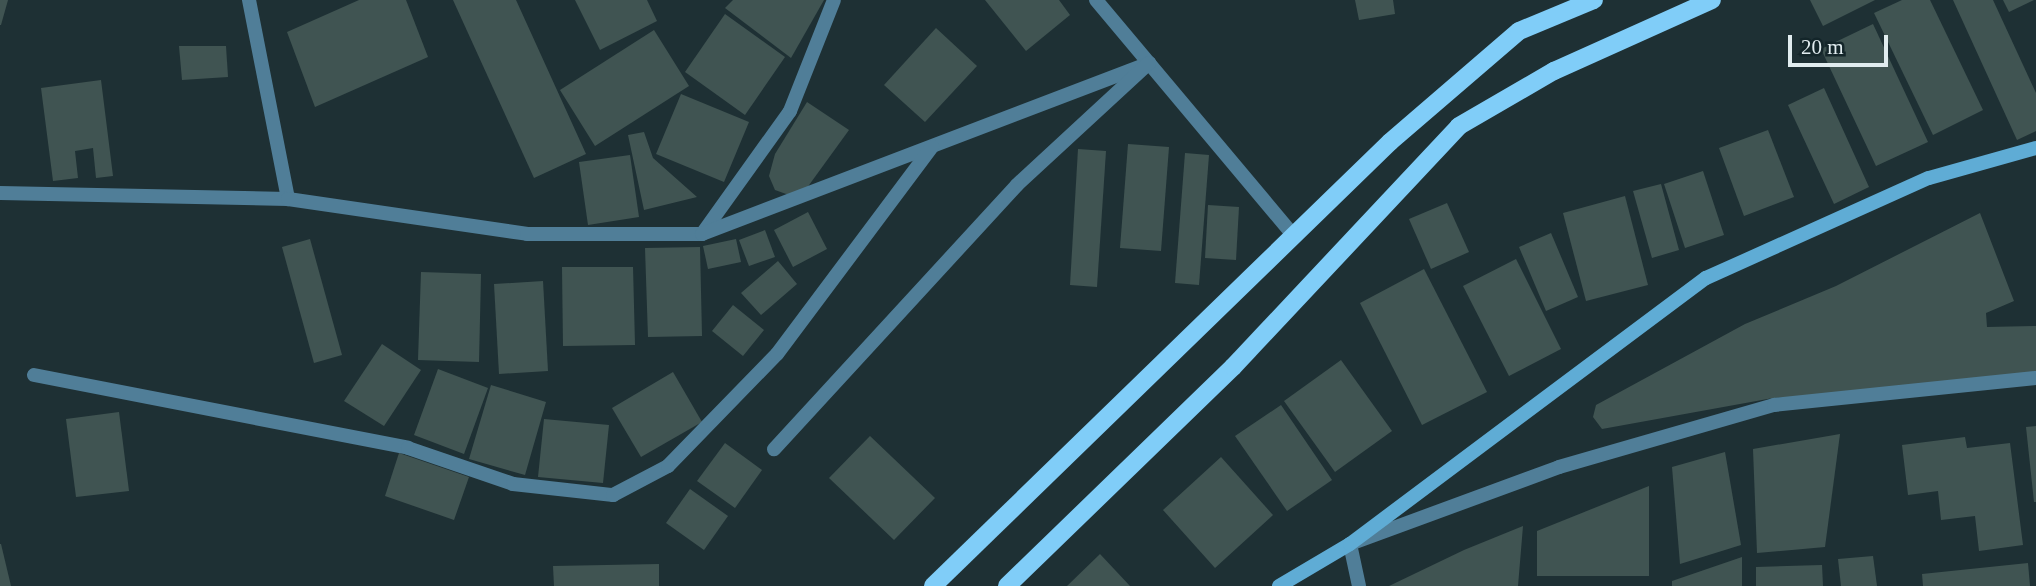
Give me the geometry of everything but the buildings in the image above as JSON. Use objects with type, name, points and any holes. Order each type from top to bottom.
[{"type":"main road","points":[[933,586],[1390,142],[1519,31],[1594,0]]},
{"type":"main road","points":[[1007,586],[1233,367],[1459,125],[1554,71],[1712,0]]},
{"type":"main road","points":[[1279,586],[1350,544],[1706,278],[1929,178],[2036,148]]},
{"type":"street","points":[[249,0],[288,199]]},
{"type":"street","points":[[702,234],[790,111],[834,0]]},
{"type":"street","points":[[1096,0],[1294,236]]},
{"type":"street","points":[[0,193],[288,199],[527,234],[702,234],[1149,63]]},
{"type":"street","points":[[774,449],[1017,186],[1149,63]]},
{"type":"street","points":[[34,375],[408,448],[513,484],[613,495],[668,466],[776,354],[932,147]]},
{"type":"street","points":[[1359,586],[1350,544],[1559,467],[1774,405],[2036,378]]}]
